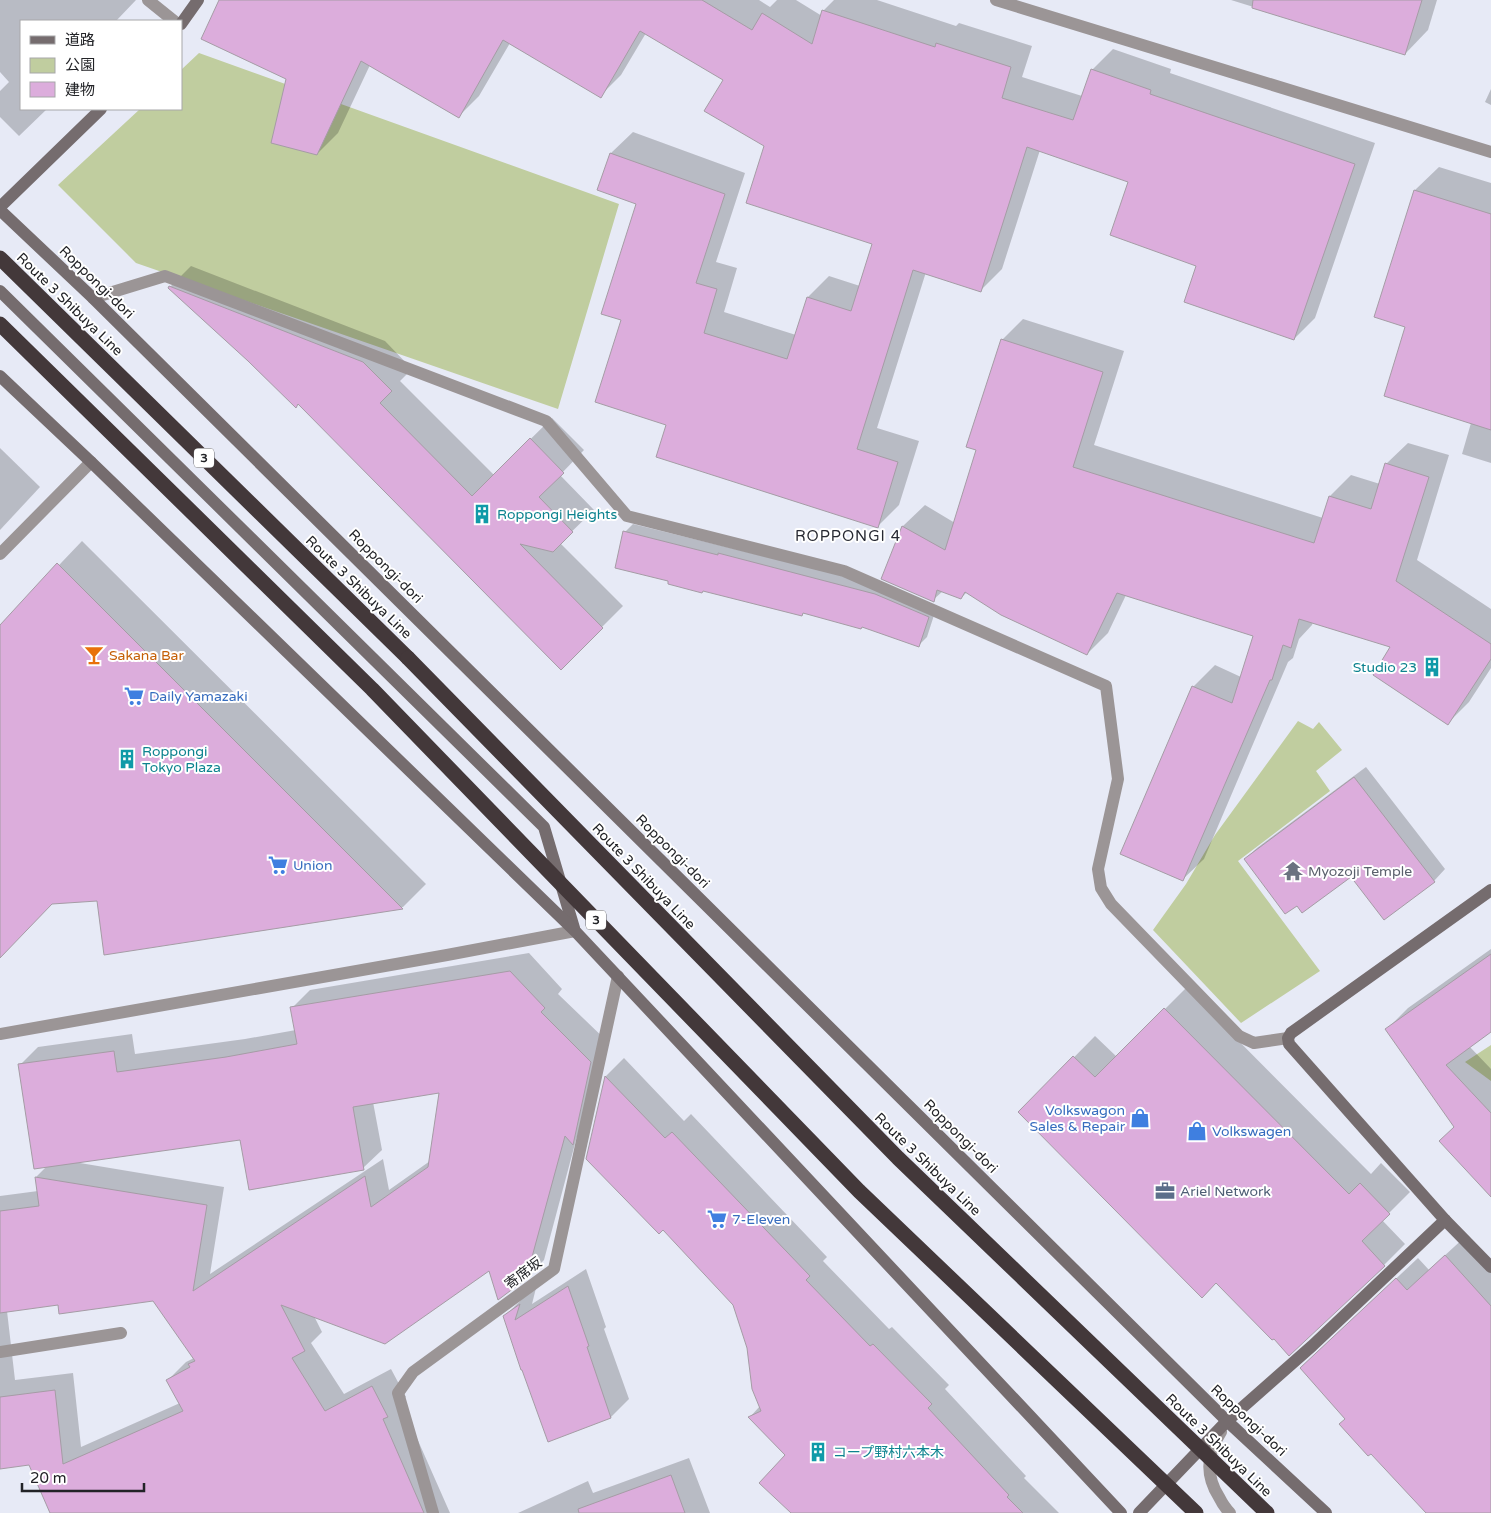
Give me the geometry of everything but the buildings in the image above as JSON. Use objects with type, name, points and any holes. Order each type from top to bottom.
[{"type":"highway","name":"Route 3 Shibuya Line","points":[[0,258],[408,658],[898,1158],[1267,1513]]},
{"type":"highway","name":"3","points":[[0,324],[372,689],[859,1191],[1196,1513]]},
{"type":"main road","points":[[182,23],[198,0]]},
{"type":"main road","points":[[0,209],[100,110]]},
{"type":"main road","name":"Roppongi-dori","points":[[0,209],[93,298],[1228,1422],[1326,1513]]},
{"type":"main road","points":[[0,291],[544,827],[575,931]]},
{"type":"main road","points":[[0,376],[575,931],[1121,1513]]},
{"type":"main road","points":[[1491,890],[1291,1033],[1288,1038],[1289,1044],[1445,1220],[1491,1266]]},
{"type":"main road","points":[[1139,1513],[1228,1422],[1312,1346],[1445,1220]]},
{"type":"street","points":[[148,0],[173,20]]},
{"type":"street","points":[[996,0],[1491,152]]},
{"type":"street","points":[[93,298],[165,276],[536,417],[546,421],[627,516],[844,571],[1106,686],[1118,779],[1098,869],[1101,888],[1111,904],[1239,1036],[1254,1042],[1288,1038]]},
{"type":"street","points":[[0,554],[91,462]]},
{"type":"street","points":[[0,1034],[575,931]]},
{"type":"street","name":"寄席坂","points":[[433,1513],[398,1393],[413,1372],[554,1269],[618,976]]},
{"type":"street","points":[[0,1352],[121,1333]]},
{"type":"street","points":[[1228,1422],[1213,1444],[1209,1465],[1212,1485],[1230,1513]]},
{"type":"green space","points":[[199,53],[619,204],[558,409],[136,263],[58,185],[139,110],[182,110],[182,69]]},
{"type":"green space","points":[[1298,721],[1313,729],[1319,722],[1342,750],[1316,771],[1330,791],[1238,861],[1320,971],[1241,1023],[1153,930],[1186,884],[1215,835]]},
{"type":"green space","points":[[1491,1045],[1491,1081],[1465,1062]]},
{"type":"place","name":"Roppongi Heights","points":[[482,514]]},
{"type":"place","name":"Sakana Bar","points":[[94,655]]},
{"type":"place","name":"Studio 23","points":[[1432,667]]},
{"type":"place","name":"Daily Yamazaki","points":[[134,696]]},
{"type":"place","name":"Roppongi Tokyo Plaza","points":[[127,759]]},
{"type":"place","name":"Union","points":[[278,865]]},
{"type":"place","name":"Myozoji Temple","points":[[1293,871]]},
{"type":"place","name":"Volkswagon Sales & Repair","points":[[1140,1118]]},
{"type":"place","name":"Volkswagen","points":[[1197,1131]]},
{"type":"place","name":"Ariel Network","points":[[1165,1191]]},
{"type":"place","name":"7-Eleven","points":[[717,1219]]},
{"type":"place","name":"コープ野村六本木","points":[[818,1452]]},
{"type":"district","name":"ROPPONGI 4","points":[[848,536]]}]
